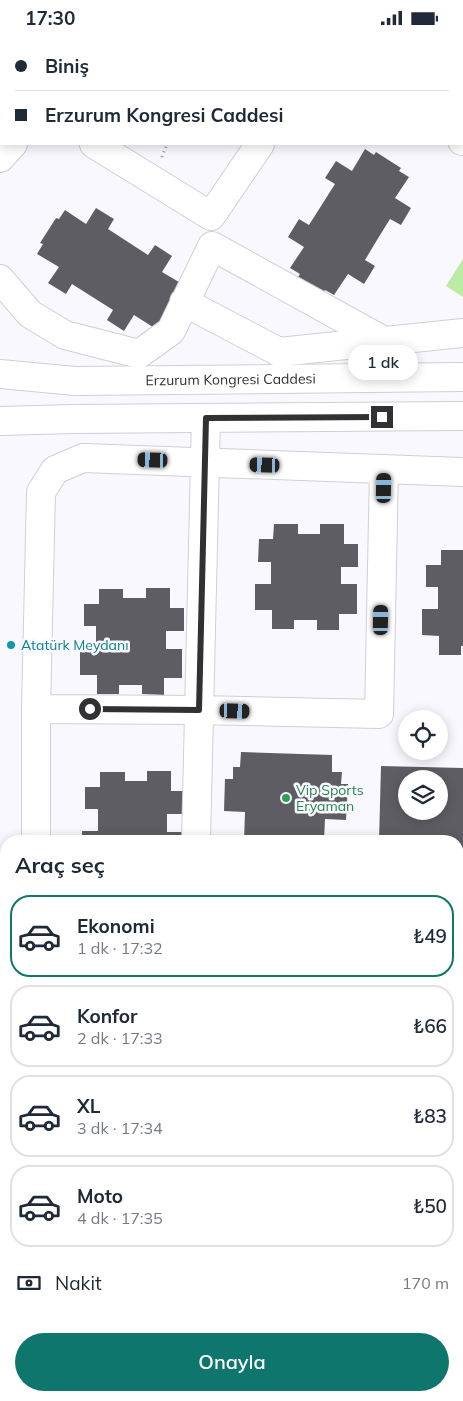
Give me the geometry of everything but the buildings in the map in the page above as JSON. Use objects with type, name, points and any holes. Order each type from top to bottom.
[{"type":"street","points":[[0,158],[13,145]]},
{"type":"street","points":[[96,145],[211,217],[259,145]]},
{"type":"street","points":[[0,279],[30,314],[65,335],[139,354],[171,331],[212,246],[384,341]]},
{"type":"street","points":[[184,302],[279,352],[463,333]]},
{"type":"street","name":"Erzurum Kongresi Caddesi","points":[[0,374],[75,381],[463,377]]},
{"type":"street","points":[[0,421],[463,416]]},
{"type":"street","points":[[196,835],[206,418]]},
{"type":"street","points":[[36,835],[36,709],[41,492],[55,470],[83,458],[463,472]]},
{"type":"street","points":[[36,709],[199,710],[379,715],[384,469]]},
{"type":"green space","points":[[463,259],[463,297],[446,286]]},
{"type":"place","name":"Atatürk Meydanı","points":[[11,645]]},
{"type":"place","name":"Vip Sports Eryaman","points":[[286,798]]},
{"type":"route","points":[[90,709],[199,710],[206,418],[382,417]]}]
